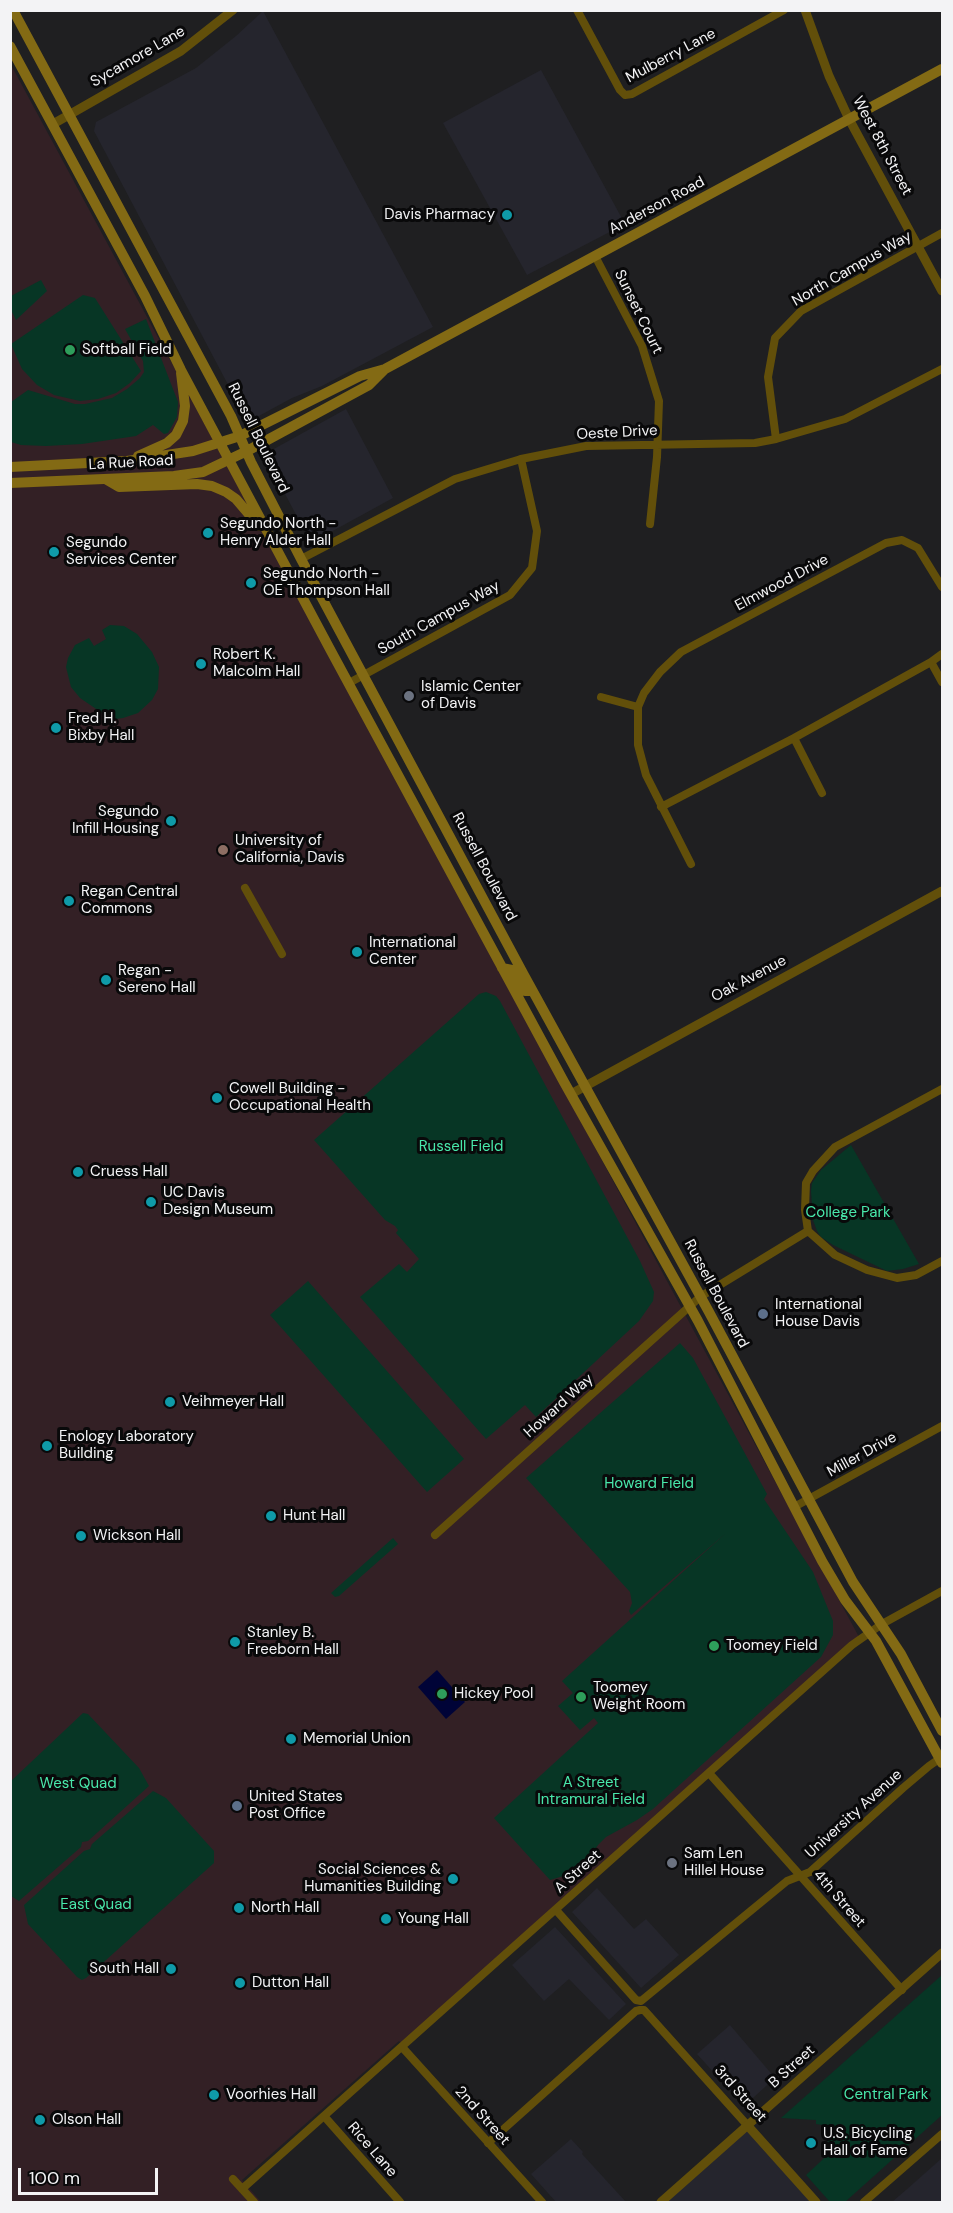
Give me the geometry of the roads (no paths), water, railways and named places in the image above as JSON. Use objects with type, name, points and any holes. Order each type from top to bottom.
[{"type":"main road","name":"Russell Boulevard","points":[[13,10],[231,416],[301,559],[533,991],[853,1582],[901,1654],[942,1731]]},
{"type":"main road","name":"Russell Boulevard","points":[[10,46],[502,968],[690,1306],[837,1587],[870,1632],[942,1759]]},
{"type":"main road","name":"Anderson Road","points":[[240,436],[341,385],[385,369],[942,69]]},
{"type":"main road","name":"Anderson Road","points":[[247,451],[369,385],[385,369]]},
{"type":"main road","points":[[127,461],[167,443],[176,435],[183,421],[181,370]]},
{"type":"main road","points":[[337,403],[336,396],[339,392],[373,372]]},
{"type":"main road","name":"La Rue Road","points":[[10,467],[127,461],[194,451],[240,436]]},
{"type":"main road","name":"La Rue Road","points":[[10,483],[191,475],[203,472],[247,451]]},
{"type":"main road","points":[[107,479],[119,487],[197,484],[216,488],[236,499],[273,541]]},
{"type":"main road","points":[[502,968],[512,970],[525,991],[533,991]]},
{"type":"street","name":"Sycamore Lane","points":[[53,124],[181,51],[233,10]]},
{"type":"street","name":"Mulberry Lane","points":[[578,10],[620,90],[625,95],[632,94],[784,10]]},
{"type":"street","name":"West 8th Street","points":[[805,10],[829,76],[849,119],[942,291]]},
{"type":"street","name":"North Campus Way","points":[[776,439],[768,377],[775,338],[801,311],[942,233]]},
{"type":"street","name":"Sunset Court","points":[[595,256],[642,346],[659,401],[650,524]]},
{"type":"street","name":"Oeste Drive","points":[[301,559],[455,478],[521,459],[586,446],[755,443],[776,439],[845,418],[942,369]]},
{"type":"street","name":"South Campus Way","points":[[349,683],[510,594],[532,568],[537,531],[521,459]]},
{"type":"street","name":"Elmwood Drive","points":[[638,706],[644,693],[660,672],[681,652],[886,543],[902,540],[918,548],[942,587]]},
{"type":"street","points":[[661,807],[794,738],[942,654]]},
{"type":"street","points":[[931,662],[942,682]]},
{"type":"street","points":[[601,697],[638,706],[638,745],[646,775],[692,864]]},
{"type":"street","points":[[794,738],[822,793]]},
{"type":"street","points":[[245,888],[282,954]]},
{"type":"street","name":"Oak Avenue","points":[[571,1094],[942,891]]},
{"type":"street","points":[[942,1089],[836,1147],[813,1171],[806,1184],[805,1210],[808,1231],[835,1255],[867,1270],[897,1278],[916,1275],[942,1261]]},
{"type":"street","points":[[700,1297],[808,1231]]},
{"type":"street","name":"Howard Way","points":[[435,1535],[700,1297]]},
{"type":"street","name":"Miller Drive","points":[[794,1507],[942,1426]]},
{"type":"street","name":"A Street","points":[[242,2188],[870,1632],[942,1591]]},
{"type":"street","name":"University Avenue","points":[[488,2143],[641,2006],[788,1881],[810,1872],[903,1788],[942,1759]]},
{"type":"street","name":"4th Street","points":[[709,1773],[902,1990]]},
{"type":"street","name":"3rd Street","points":[[555,1910],[816,2202]]},
{"type":"street","name":"B Street","points":[[661,2202],[942,1953]]},
{"type":"street","name":"2nd Street","points":[[402,2047],[542,2202]]},
{"type":"street","name":"Rice Lane","points":[[324,2116],[400,2202]]},
{"type":"street","points":[[864,2202],[942,2134]]},
{"type":"street","points":[[233,2179],[254,2202]]},
{"type":"place","name":"Davis Pharmacy","points":[[507,215]]},
{"type":"place","name":"Softball Field","points":[[70,350]]},
{"type":"place","name":"Segundo North - Henry Alder Hall","points":[[208,533]]},
{"type":"place","name":"Segundo Services Center","points":[[54,552]]},
{"type":"place","name":"Segundo North - OE Thompson Hall","points":[[251,583]]},
{"type":"place","name":"Robert K. Malcolm Hall","points":[[201,664]]},
{"type":"place","name":"Islamic Center of Davis","points":[[409,696]]},
{"type":"place","name":"Fred H. Bixby Hall","points":[[56,728]]},
{"type":"place","name":"Segundo Infill Housing","points":[[171,821]]},
{"type":"place","name":"University of California, Davis","points":[[223,850]]},
{"type":"place","name":"Regan Central Commons","points":[[69,901]]},
{"type":"place","name":"International Center","points":[[357,952]]},
{"type":"place","name":"Regan - Sereno Hall","points":[[106,980]]},
{"type":"place","name":"Cowell Building - Occupational Health","points":[[217,1098]]},
{"type":"place","name":"Cruess Hall","points":[[78,1172]]},
{"type":"place","name":"UC Davis Design Museum","points":[[151,1202]]},
{"type":"place","name":"International House Davis","points":[[763,1314]]},
{"type":"place","name":"Veihmeyer Hall","points":[[170,1402]]},
{"type":"place","name":"Enology Laboratory Building","points":[[47,1446]]},
{"type":"place","name":"Hunt Hall","points":[[271,1516]]},
{"type":"place","name":"Wickson Hall","points":[[81,1536]]},
{"type":"place","name":"Stanley B. Freeborn Hall","points":[[235,1642]]},
{"type":"place","name":"Toomey Field","points":[[714,1646]]},
{"type":"place","name":"Hickey Pool","points":[[442,1694]]},
{"type":"place","name":"Toomey Weight Room","points":[[581,1697]]},
{"type":"place","name":"Memorial Union","points":[[291,1739]]},
{"type":"place","name":"United States Post Office","points":[[237,1806]]},
{"type":"place","name":"Sam Len Hillel House","points":[[672,1863]]},
{"type":"place","name":"Social Sciences & Humanities Building","points":[[453,1879]]},
{"type":"place","name":"North Hall","points":[[239,1908]]},
{"type":"place","name":"Young Hall","points":[[386,1919]]},
{"type":"place","name":"South Hall","points":[[171,1969]]},
{"type":"place","name":"Dutton Hall","points":[[240,1983]]},
{"type":"place","name":"Voorhies Hall","points":[[214,2095]]},
{"type":"place","name":"Olson Hall","points":[[40,2120]]},
{"type":"place","name":"U.S. Bicycling Hall of Fame","points":[[811,2143]]},
{"type":"park label","name":"Russell Field","points":[[461,1147]]},
{"type":"park label","name":"College Park","points":[[848,1213]]},
{"type":"park label","name":"Howard Field","points":[[649,1484]]},
{"type":"park label","name":"West Quad","points":[[78,1784]]},
{"type":"park label","name":"A Street Intramural Field","points":[[591,1792]]},
{"type":"park label","name":"East Quad","points":[[96,1905]]},
{"type":"park label","name":"Central Park","points":[[886,2095]]}]
